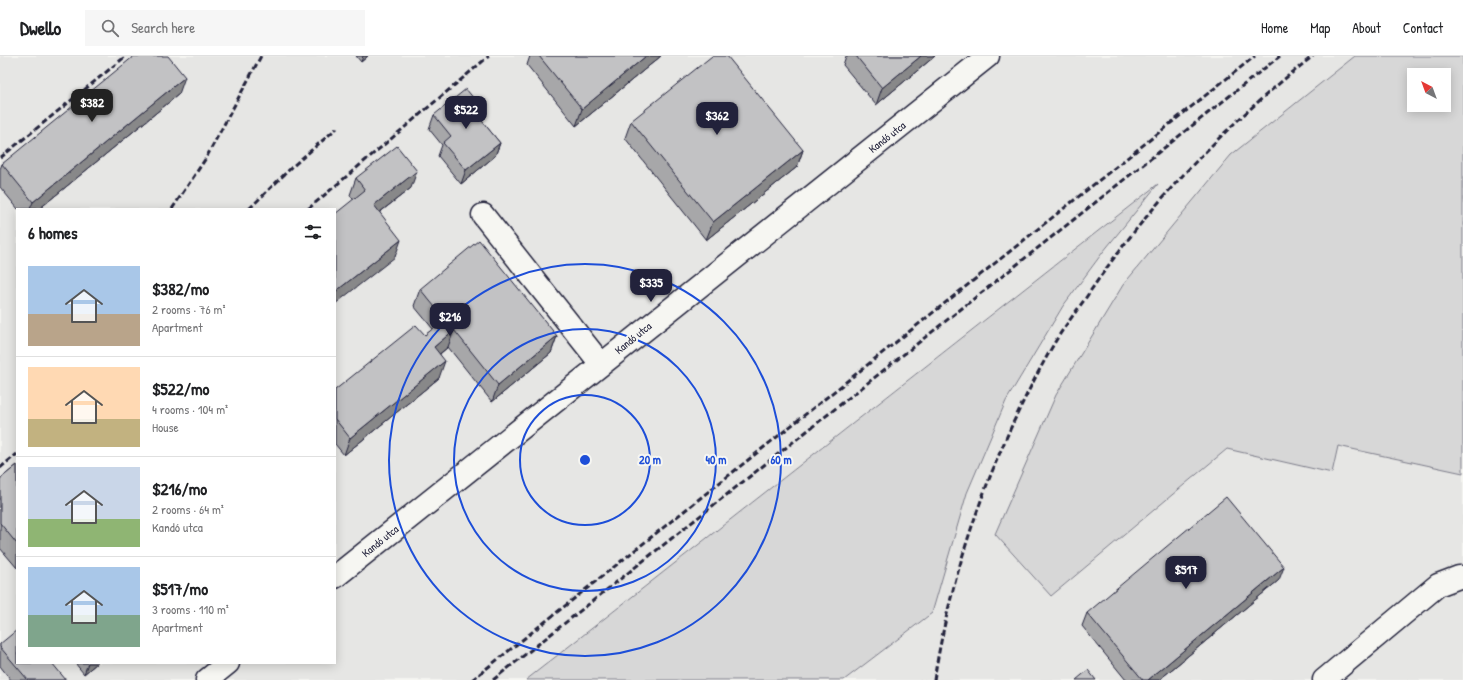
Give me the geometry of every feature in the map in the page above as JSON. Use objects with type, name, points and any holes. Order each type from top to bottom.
[{"type":"street","name":"Kandó utca","points":[[336,577],[988,56]]},
{"type":"street","points":[[483,215],[601,364]]},
{"type":"street","points":[[1324,680],[1438,585],[1459,577],[1463,577]]},
{"type":"street","points":[[207,680],[227,664]]},
{"type":"shaded area","points":[[0,56],[1355,56],[1231,155],[1052,595],[1227,449],[1331,473],[1338,445],[1463,473],[1463,680],[844,680],[932,613],[967,493],[1006,401],[1063,306],[1156,185],[526,680],[0,680]]},
{"type":"shaded area","points":[[1355,56],[1463,56],[1463,473],[1338,446],[1332,473],[1227,449],[1051,596],[995,534],[1056,395],[1123,285],[1231,155]]},
{"type":"shaded area","points":[[1158,184],[1103,252],[1063,306],[1006,401],[967,493],[932,613],[844,680],[526,680]]},
{"type":"building","points":[[134,56],[168,56],[185,77],[33,202],[2,164]]},
{"type":"building","points":[[539,56],[646,56],[582,109]]},
{"type":"building","points":[[712,56],[727,56],[803,150],[713,222],[631,121]]},
{"type":"building","points":[[856,56],[921,56],[882,88]]},
{"type":"building","points":[[466,89],[484,111],[478,116],[500,143],[466,170],[443,143],[451,136],[434,115]]},
{"type":"building","points":[[397,146],[417,171],[374,205],[401,240],[336,291],[336,213],[365,190],[356,178]]},
{"type":"building","points":[[479,240],[557,336],[498,385],[454,330],[434,347],[445,361],[350,438],[336,420],[336,389],[416,325],[425,335],[445,319],[420,289]]},
{"type":"building","points":[[16,466],[16,543],[0,523],[0,479]]},
{"type":"building","points":[[1226,497],[1284,567],[1148,680],[1143,680],[1087,613]]},
{"type":"building","points":[[16,631],[16,664],[53,664],[66,680],[28,680],[0,647],[0,644]]},
{"type":"building","points":[[1088,670],[1096,680],[1076,680]]},
{"type":"railway","points":[[0,158],[126,56]]},
{"type":"railway","points":[[173,208],[206,158],[261,56]]},
{"type":"railway","points":[[309,208],[489,56]]},
{"type":"railway","points":[[472,680],[1255,56]]},
{"type":"railway","points":[[493,680],[1280,56]]},
{"type":"railway","points":[[934,680],[952,592],[979,506],[1013,422],[1055,342],[1109,265],[1161,199],[1189,168],[1249,110],[1280,82],[1313,56]]},
{"type":"railway","points":[[250,208],[293,166],[337,128]]},
{"type":"railway","points":[[0,468],[16,455]]}]
